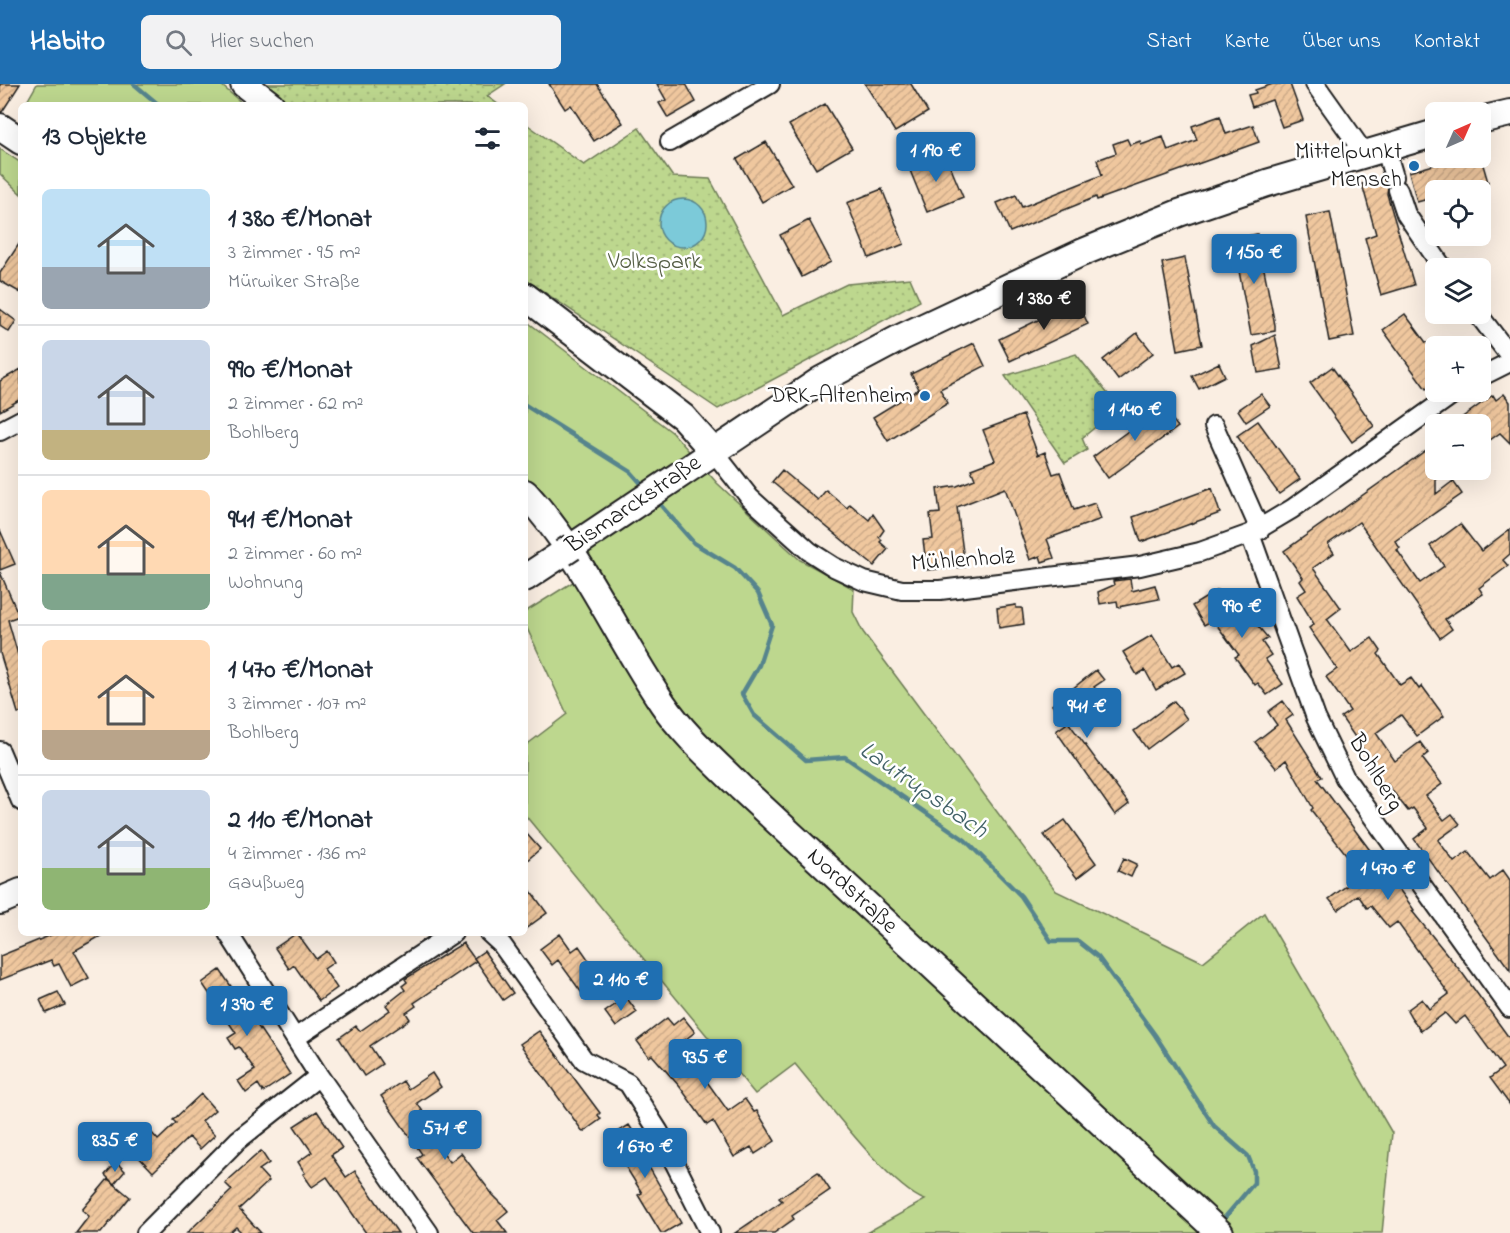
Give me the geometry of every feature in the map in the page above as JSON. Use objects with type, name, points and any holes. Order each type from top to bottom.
[{"type":"main road","points":[[244,84],[268,102]]},
{"type":"main road","points":[[1491,117],[1510,112]]},
{"type":"main road","points":[[0,127],[18,139]]},
{"type":"main road","name":"Bismarckstraße","points":[[528,576],[820,380],[902,337],[1081,253],[1190,209],[1425,136]]},
{"type":"main road","points":[[528,298],[683,417],[714,452]]},
{"type":"main road","name":"Nordstraße","points":[[531,500],[586,579],[664,706],[688,734],[741,788],[1220,1233]]},
{"type":"main road","points":[[0,901],[18,893]]},
{"type":"street","points":[[670,142],[770,84]]},
{"type":"street","points":[[1315,84],[1374,150],[1396,183],[1406,214],[1436,258]]},
{"type":"street","points":[[1486,324],[1510,356]]},
{"type":"street","points":[[1491,372],[1510,362]]},
{"type":"street","name":"Mühlenholz","points":[[714,452],[750,498],[809,551],[834,567],[864,581],[902,590],[940,590],[1140,566],[1200,552],[1255,532],[1442,402]]},
{"type":"street","points":[[0,431],[18,422]]},
{"type":"street","points":[[1214,426],[1255,532]]},
{"type":"street","name":"Bohlberg","points":[[1255,532],[1316,718],[1345,778],[1510,1008]]},
{"type":"street","points":[[0,751],[18,794]]},
{"type":"street","points":[[230,936],[319,1076],[429,1233]]},
{"type":"street","points":[[295,1038],[448,936]]},
{"type":"street","points":[[492,936],[502,945],[584,1060],[627,1083],[659,1132],[710,1233]]},
{"type":"street","points":[[146,1233],[238,1140],[319,1076]]},
{"type":"green space","points":[[37,84],[220,84],[241,102],[27,102]]},
{"type":"green space","points":[[258,84],[505,84],[487,96],[495,102],[280,102]]},
{"type":"green space","name":"Volkspark","points":[[528,125],[584,165],[639,128],[673,177],[710,179],[783,315],[847,284],[910,278],[920,301],[718,409],[528,281]]},
{"type":"green space","points":[[0,149],[18,161],[18,191],[0,174]]},
{"type":"green space","name":"Lautrupsbach","points":[[528,322],[673,433],[717,483],[800,560],[854,589],[853,612],[863,632],[1056,891],[1203,962],[1264,913],[1392,1133],[1382,1233],[866,1233],[925,1200],[910,1192],[875,1160],[795,1064],[755,1094],[528,819],[528,744],[567,714],[528,630],[528,610],[589,572],[528,479]]},
{"type":"green space","points":[[1076,354],[1119,408],[1082,438],[1087,450],[1065,463],[1005,376]]},
{"type":"water","points":[[678,199],[688,199],[700,206],[707,218],[707,228],[700,240],[688,247],[678,247],[663,236],[659,228],[659,218],[670,203]]},
{"type":"building","points":[[0,84],[20,84],[2,112],[0,112]]},
{"type":"building","points":[[549,84],[597,84],[623,123],[594,141],[571,105],[565,109]]},
{"type":"building","points":[[657,84],[686,84],[696,102],[668,118],[659,103],[666,100]]},
{"type":"building","points":[[865,84],[911,84],[928,112],[895,132]]},
{"type":"building","points":[[1273,84],[1290,84],[1303,120],[1282,127],[1272,100],[1252,107],[1248,95]]},
{"type":"building","points":[[825,104],[852,148],[816,169],[789,125]]},
{"type":"building","points":[[1220,116],[1226,134],[1253,125],[1259,142],[1097,200],[1096,197],[1010,232],[997,203],[1016,195],[1022,207],[1102,175],[1097,160],[1116,153],[1113,144],[1127,139],[1130,145],[1140,141],[1141,145],[1163,137],[1168,151],[1197,140],[1192,126]]},
{"type":"building","points":[[766,142],[792,185],[762,202],[737,159]]},
{"type":"building","points":[[945,154],[963,197],[927,212],[909,168]]},
{"type":"building","points":[[1425,167],[1484,168],[1487,180],[1425,180],[1425,200],[1417,202],[1409,172]]},
{"type":"building","points":[[1383,178],[1388,186],[1387,194],[1414,285],[1381,295],[1365,238],[1376,234],[1362,184]]},
{"type":"building","points":[[882,189],[904,244],[869,258],[847,203]]},
{"type":"building","points":[[1330,212],[1354,336],[1329,341],[1306,217]]},
{"type":"building","points":[[809,220],[831,262],[802,277],[780,235]]},
{"type":"building","points":[[1257,234],[1275,331],[1251,335],[1233,239]]},
{"type":"building","points":[[18,246],[18,291],[0,281],[0,273]]},
{"type":"building","points":[[1185,258],[1202,345],[1178,350],[1162,263]]},
{"type":"building","points":[[1077,301],[1088,324],[1010,361],[999,339]]},
{"type":"building","points":[[0,309],[16,321],[9,332],[0,326]]},
{"type":"building","points":[[1405,314],[1425,341],[1425,388],[1383,330]]},
{"type":"building","points":[[1137,333],[1153,353],[1118,380],[1103,360]]},
{"type":"building","points":[[1275,335],[1282,369],[1258,373],[1253,346]]},
{"type":"building","name":"DRK-Altenheim","points":[[974,343],[985,366],[940,389],[948,403],[888,441],[873,417],[919,389],[911,374]]},
{"type":"building","points":[[1219,363],[1225,376],[1199,389],[1192,376]]},
{"type":"building","points":[[1332,367],[1374,426],[1352,442],[1310,383]]},
{"type":"building","points":[[18,371],[18,401],[0,411],[0,381]]},
{"type":"building","points":[[1261,394],[1270,406],[1246,422],[1238,410]]},
{"type":"building","points":[[1504,394],[1510,402],[1510,443],[1500,433],[1491,439],[1491,414],[1467,414],[1483,402],[1491,402],[1493,395],[1496,400]]},
{"type":"building","points":[[1162,406],[1178,427],[1108,478],[1093,457]]},
{"type":"building","points":[[1023,415],[1038,455],[1045,452],[1053,474],[1060,472],[1074,510],[1095,503],[1101,519],[1047,539],[1054,558],[1042,562],[1040,556],[1030,560],[1005,488],[957,507],[965,567],[927,570],[923,540],[933,539],[930,514],[940,513],[937,489],[957,486],[975,479],[971,469],[995,460],[983,430]]},
{"type":"building","points":[[1258,421],[1300,479],[1279,494],[1237,436]]},
{"type":"building","points":[[1425,451],[1425,480],[1436,480],[1436,494],[1453,481],[1462,494],[1395,541],[1400,548],[1397,550],[1420,583],[1444,566],[1430,546],[1460,524],[1481,551],[1510,529],[1510,554],[1503,560],[1508,566],[1479,588],[1483,594],[1445,619],[1452,629],[1440,638],[1359,522],[1328,544],[1334,553],[1313,568],[1341,608],[1327,619],[1351,652],[1372,638],[1381,651],[1378,654],[1400,685],[1411,678],[1419,689],[1422,686],[1444,716],[1417,736],[1401,715],[1376,733],[1395,761],[1420,742],[1428,753],[1422,758],[1442,784],[1426,796],[1444,820],[1452,814],[1460,824],[1438,840],[1454,862],[1468,852],[1490,880],[1503,870],[1510,880],[1510,970],[1414,839],[1428,828],[1413,808],[1408,811],[1387,784],[1384,786],[1371,769],[1375,766],[1341,717],[1350,711],[1326,677],[1337,669],[1309,628],[1314,624],[1297,596],[1306,590],[1300,581],[1303,578],[1284,551]]},
{"type":"building","points":[[782,470],[818,500],[826,490],[847,508],[850,504],[869,520],[873,514],[884,530],[879,537],[882,540],[880,542],[888,549],[874,566],[772,482]]},
{"type":"building","points":[[1212,488],[1220,513],[1141,542],[1133,517]]},
{"type":"building","points":[[0,530],[15,564],[0,570]]},
{"type":"building","points":[[0,572],[18,614],[18,616],[8,620],[18,655],[18,713],[0,653]]},
{"type":"building","points":[[1130,579],[1132,591],[1155,585],[1159,599],[1118,607],[1117,601],[1100,604],[1098,592],[1114,585],[1113,581]]},
{"type":"building","points":[[1218,590],[1235,618],[1251,607],[1262,622],[1257,625],[1268,638],[1262,642],[1271,655],[1265,659],[1283,684],[1267,695],[1258,683],[1255,685],[1235,657],[1239,655],[1213,620],[1204,625],[1192,606]]},
{"type":"building","points":[[1016,605],[1016,608],[1022,608],[1024,624],[999,628],[997,608]]},
{"type":"building","points":[[1152,635],[1172,667],[1179,663],[1185,673],[1156,690],[1145,670],[1137,675],[1123,652]]},
{"type":"building","points":[[1096,670],[1104,680],[1094,687],[1102,697],[1068,722],[1129,804],[1115,815],[1056,731],[1066,724],[1052,705]]},
{"type":"building","points":[[1174,701],[1187,719],[1147,749],[1134,731]]},
{"type":"building","points":[[1283,701],[1293,715],[1286,720],[1322,777],[1317,779],[1407,900],[1414,910],[1412,911],[1463,974],[1510,1039],[1510,1105],[1490,1078],[1503,1068],[1465,1016],[1455,1024],[1445,1013],[1421,1031],[1411,1017],[1407,1010],[1422,999],[1429,1009],[1449,994],[1397,922],[1389,928],[1371,906],[1367,908],[1358,895],[1338,910],[1329,899],[1362,874],[1311,810],[1313,808],[1286,760],[1276,768],[1255,742],[1277,725],[1268,712]]},
{"type":"building","points":[[1065,820],[1096,863],[1077,878],[1044,835]]},
{"type":"building","points":[[528,835],[540,849],[528,859]]},
{"type":"building","points":[[1124,858],[1137,864],[1131,877],[1118,871]]},
{"type":"building","points":[[528,887],[547,913],[528,927]]},
{"type":"building","points":[[560,934],[572,951],[579,946],[604,982],[584,996],[558,960],[552,965],[540,949]]},
{"type":"building","points":[[49,936],[101,936],[74,951],[89,978],[71,987],[59,964],[54,966],[51,960],[0,980],[0,956]]},
{"type":"building","points":[[293,936],[299,936],[316,959],[327,951],[334,962],[324,969],[337,988],[319,1001],[294,965],[289,969],[275,948]]},
{"type":"building","points":[[463,943],[476,961],[414,1003],[416,1006],[406,1013],[410,1019],[370,1046],[382,1064],[364,1076],[339,1038],[356,1026],[360,1031],[390,1010],[386,1005],[405,990],[402,986],[407,982],[405,979]]},
{"type":"building","points":[[484,951],[513,993],[503,1000],[474,958]]},
{"type":"building","points":[[220,970],[290,1074],[263,1092],[258,1084],[246,1093],[238,1081],[255,1070],[239,1047],[235,1049],[228,1038],[236,1033],[202,983]]},
{"type":"building","points":[[58,992],[65,1005],[46,1013],[40,1000]]},
{"type":"building","points":[[626,997],[637,1012],[616,1027],[605,1012]]},
{"type":"building","points":[[683,1017],[695,1032],[677,1046],[700,1072],[728,1111],[745,1099],[754,1112],[757,1111],[775,1141],[755,1154],[751,1147],[734,1157],[713,1121],[707,1125],[680,1087],[652,1055],[649,1057],[637,1041],[667,1018],[673,1025]]},
{"type":"building","points":[[539,1031],[600,1113],[598,1115],[601,1119],[583,1132],[520,1044]]},
{"type":"building","points":[[432,1073],[441,1087],[417,1103],[435,1129],[429,1133],[450,1162],[461,1153],[508,1211],[497,1220],[507,1233],[473,1233],[417,1158],[422,1154],[381,1096],[403,1081],[408,1089]]},
{"type":"building","points":[[201,1094],[215,1110],[202,1121],[215,1135],[200,1149],[189,1137],[153,1172],[133,1151],[152,1133],[158,1140],[176,1123],[173,1120]]},
{"type":"building","points":[[317,1111],[342,1148],[331,1155],[346,1177],[355,1171],[398,1233],[366,1233],[327,1177],[312,1187],[303,1174],[305,1173],[298,1162],[312,1152],[294,1126]]},
{"type":"building","points":[[629,1125],[646,1151],[644,1152],[652,1165],[649,1167],[681,1223],[664,1233],[661,1233],[638,1195],[642,1193],[608,1138]]},
{"type":"building","points":[[261,1151],[269,1163],[259,1170],[269,1181],[239,1209],[261,1233],[242,1233],[236,1227],[229,1233],[187,1233],[232,1190],[225,1183]]},
{"type":"building","points":[[116,1162],[125,1171],[114,1184],[105,1175]]},
{"type":"building","points":[[818,1172],[830,1190],[792,1216],[794,1219],[774,1233],[735,1233],[782,1201],[779,1198]]},
{"type":"building","points":[[108,1179],[130,1197],[101,1233],[76,1233],[89,1216],[82,1210]]},
{"type":"waterway","name":"Lautrupsbach","points":[[134,84],[155,102]]},
{"type":"waterway","name":"Lautrupsbach","points":[[528,407],[631,472],[646,489]]},
{"type":"waterway","name":"Lautrupsbach","points":[[656,500],[694,543],[735,568],[758,593],[772,625],[759,665],[742,694],[754,715],[806,760],[845,757],[965,840],[1021,896],[1051,941],[1078,941],[1098,957],[1155,1035],[1214,1126],[1248,1156],[1254,1171],[1254,1183],[1221,1222]]},
{"type":"place","name":"Mittelpunkt Mensch","points":[[1414,166]]},
{"type":"place","name":"DRK-Altenheim","points":[[925,396]]}]
